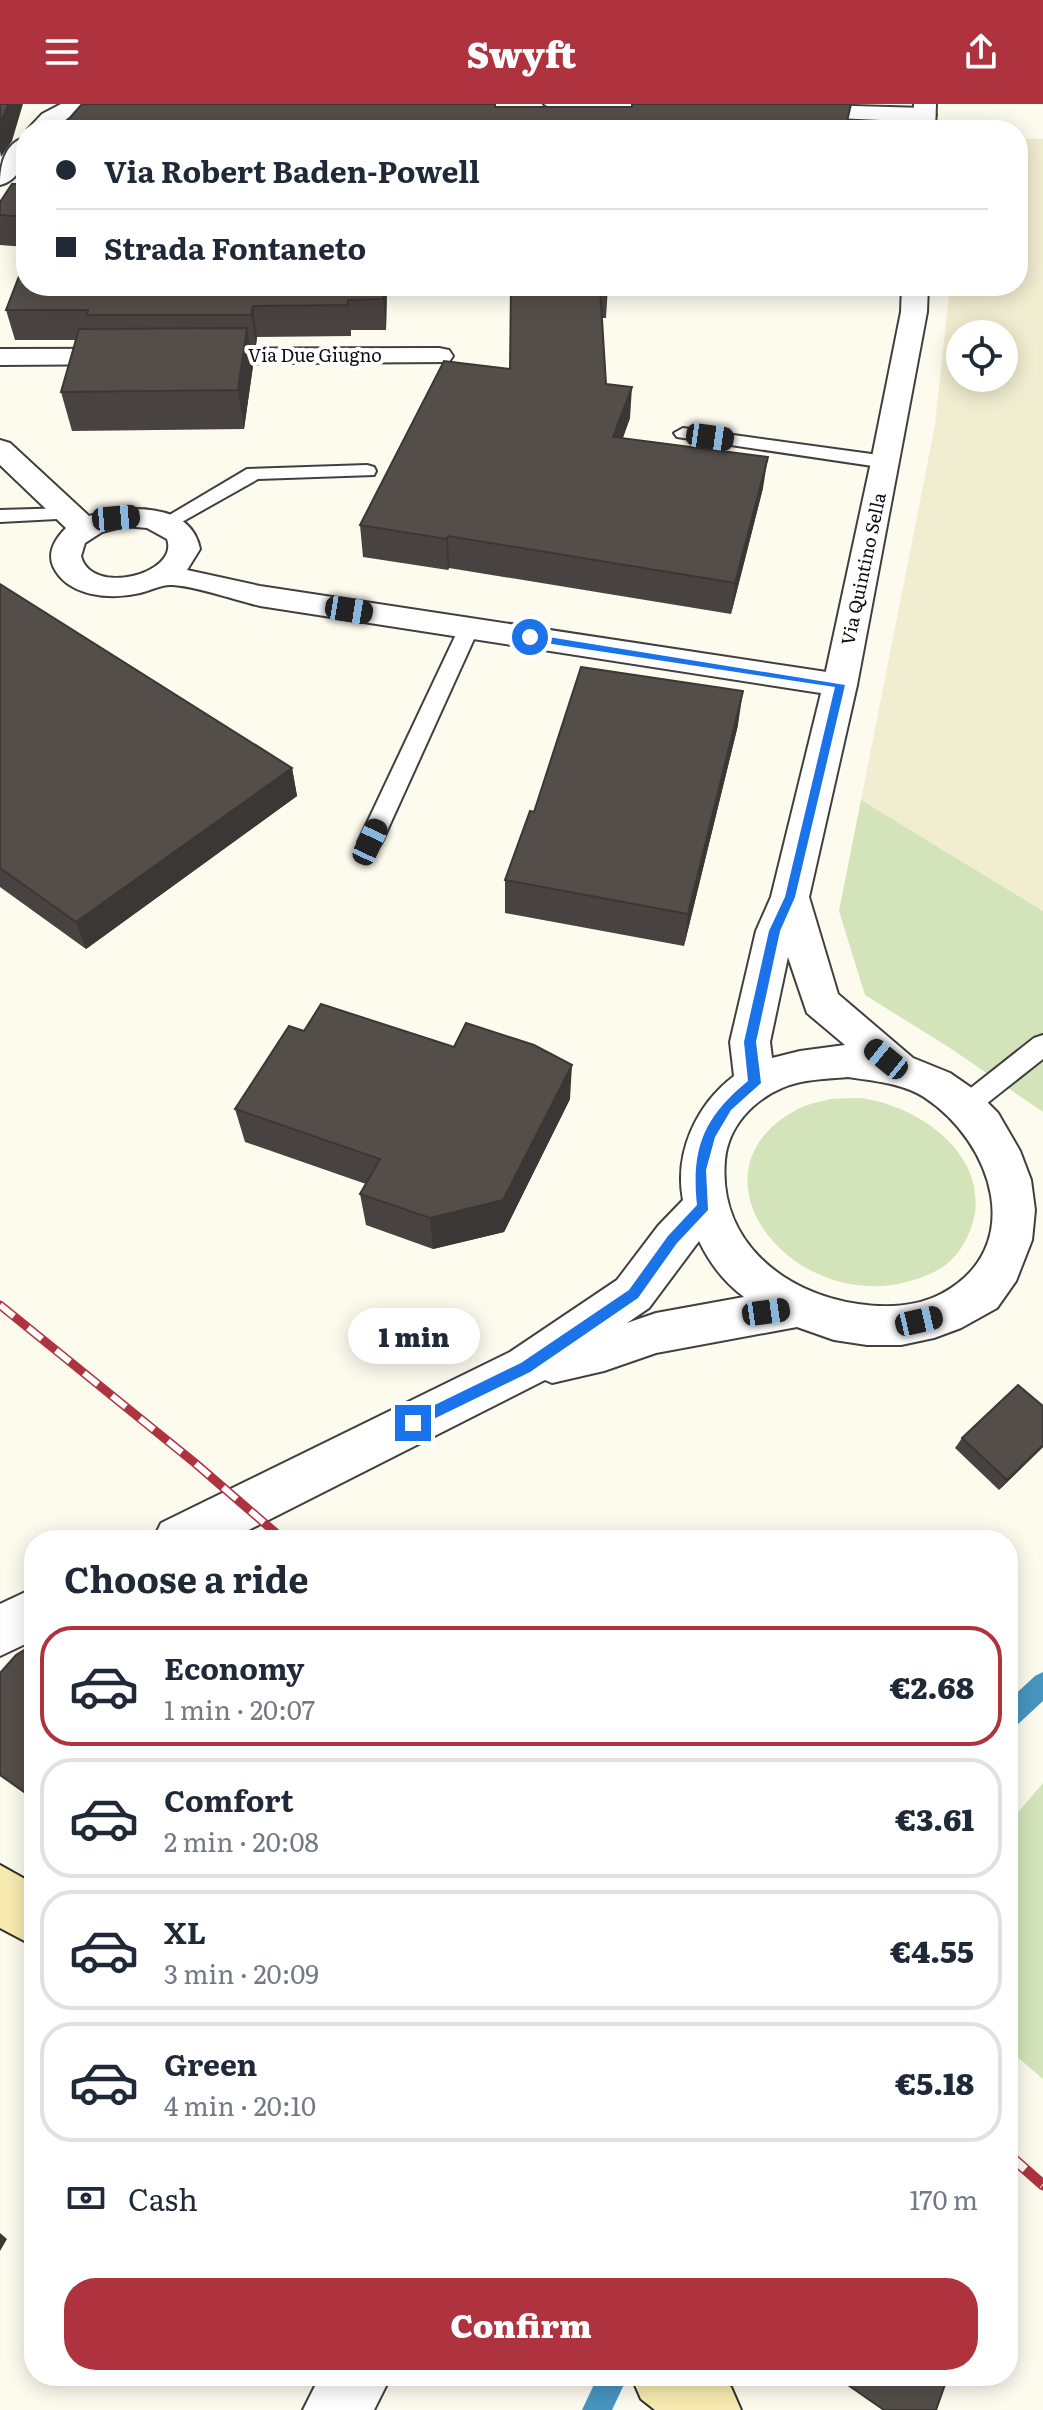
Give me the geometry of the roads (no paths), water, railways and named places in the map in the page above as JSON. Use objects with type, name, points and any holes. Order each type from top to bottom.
[{"type":"main road","points":[[0,1893],[24,1911]]},
{"type":"main road","points":[[677,2386],[708,2410]]},
{"type":"street","points":[[555,104],[702,105]]},
{"type":"street","points":[[47,120],[78,105]]},
{"type":"street","points":[[764,108],[924,116]]},
{"type":"street","name":"Via Quintino Sella","points":[[755,1083],[750,1042],[775,931],[790,897],[840,685],[886,462],[915,296]]},
{"type":"street","name":"Via Due Giugno","points":[[0,357],[439,356]]},
{"type":"street","points":[[0,449],[77,522],[134,516],[166,523],[178,531],[184,542],[183,555],[164,574],[141,583],[100,585],[79,578],[66,560],[77,522]]},
{"type":"street","points":[[164,574],[260,596],[840,685]]},
{"type":"street","name":"Via Quintino Sella","points":[[790,897],[821,1002],[900,1069]]},
{"type":"street","points":[[848,1061],[900,1069],[935,1084],[967,1105],[1001,1143],[1018,1182],[1026,1256],[982,1294],[943,1316],[896,1327],[845,1324],[796,1308],[753,1281],[721,1246],[704,1207],[700,1170],[709,1136],[727,1106],[755,1083],[799,1065],[848,1061]]},
{"type":"street","points":[[1001,1143],[1043,1162]]},
{"type":"street","points":[[198,1530],[526,1367],[633,1294],[673,1239],[704,1207]]},
{"type":"street","points":[[526,1367],[604,1351],[656,1333],[796,1308]]},
{"type":"street","points":[[0,1631],[24,1618]]},
{"type":"street","points":[[336,2410],[352,2386]]},
{"type":"lane","points":[[683,433],[886,462]]},
{"type":"lane","points":[[166,523],[254,473],[367,471]]},
{"type":"lane","points":[[0,516],[77,522]]},
{"type":"lane","points":[[370,842],[469,628]]},
{"type":"lane","points":[[967,1105],[1043,1045]]},
{"type":"waterway","points":[[1018,1708],[1043,1684]]},
{"type":"waterway","points":[[597,2410],[608,2386]]},
{"type":"railway","points":[[0,1305],[272,1530]]},
{"type":"railway","points":[[1018,2163],[1043,2185]]}]
